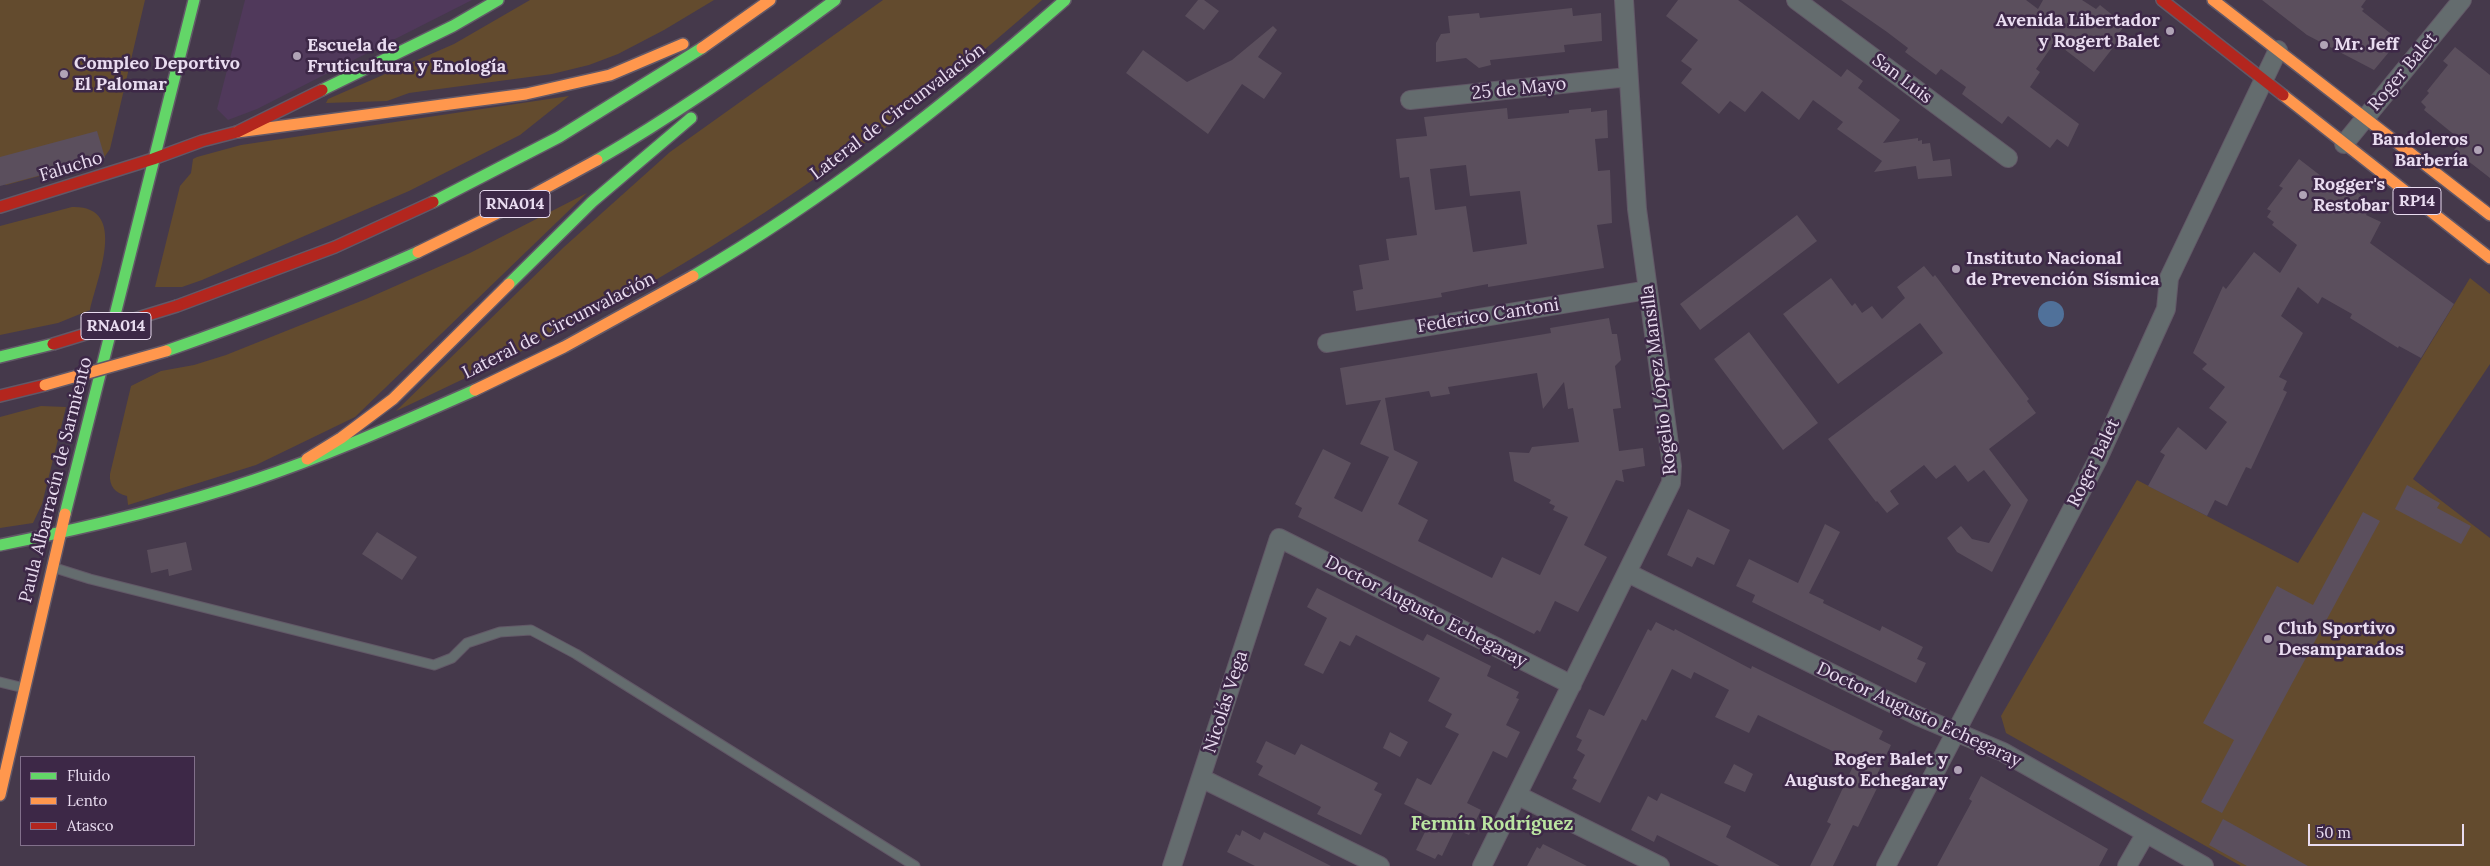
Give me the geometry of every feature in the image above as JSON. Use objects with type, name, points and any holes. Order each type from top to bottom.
[{"type":"main road","name":"Paula Albarracín de Sarmiento","points":[[0,795],[4,755],[24,688],[52,567],[194,0]]},
{"type":"main road","points":[[236,132],[436,34],[498,0]]},
{"type":"main road","name":"RNA014","points":[[0,396],[166,351],[241,326],[338,288],[502,211],[615,148],[715,86],[835,0]]},
{"type":"main road","points":[[806,22],[842,0]]},
{"type":"main road","name":"Lateral de Circunvalación","points":[[0,545],[62,533],[178,504],[241,485],[418,416],[499,379],[597,330],[707,268],[795,210],[912,128],[1065,0]]},
{"type":"main road","name":"RP14","points":[[2162,0],[2490,258]]},
{"type":"main road","name":"RP14","points":[[2213,0],[2490,216]]},
{"type":"main road","points":[[153,159],[202,141],[236,132],[526,94],[588,82],[676,48],[768,1]]},
{"type":"main road","name":"RNA014","points":[[0,357],[54,344],[236,287],[351,241],[454,194],[581,124],[672,68],[768,1]]},
{"type":"main road","points":[[307,459],[341,438],[393,399],[592,202],[645,155],[791,33]]},
{"type":"main road","name":"Falucho","points":[[0,207],[153,159]]},
{"type":"street","name":"Rogelio López Mansilla","points":[[1482,866],[1670,490],[1672,473],[1637,209],[1624,0]]},
{"type":"street","name":"San Luis","points":[[1796,0],[2008,158]]},
{"type":"street","name":"Roger Balet","points":[[2344,144],[2462,0]]},
{"type":"street","name":"Roger Balet","points":[[1886,866],[2097,461],[2166,309],[2169,278],[2278,50]]},
{"type":"street","name":"25 de Mayo","points":[[1410,100],[1628,77]]},
{"type":"street","name":"Federico Cantoni","points":[[1328,343],[1648,290]]},
{"type":"street","name":"Doctor Augusto Echegaray","points":[[1279,538],[1572,685]]},
{"type":"street","name":"Nicolás Vega","points":[[1172,866],[1279,538]]},
{"type":"street","name":"Doctor Augusto Echegaray","points":[[1628,573],[1955,733],[2002,752],[2204,866]]},
{"type":"street","points":[[1201,778],[1380,866]]},
{"type":"street","points":[[1517,795],[1660,866]]},
{"type":"street","points":[[2127,866],[2146,833]]},
{"type":"lane","points":[[52,567],[90,579],[434,665],[452,658],[467,643],[500,632],[531,630],[576,654],[915,866]]},
{"type":"lane","points":[[0,682],[24,688]]},
{"type":"shaded area","name":"Compleo Deportivo El Palomar","points":[[0,0],[145,0],[110,149],[103,159],[6,185],[0,180]]},
{"type":"shaded area","name":"Escuela de Fruticultura y Enología","points":[[245,0],[472,0],[257,109],[228,120],[217,109]]},
{"type":"shaded area","points":[[530,0],[714,0],[664,30],[618,54],[589,65],[552,74],[409,93],[387,101],[326,103],[328,99],[454,44]]},
{"type":"shaded area","points":[[883,0],[1042,0],[994,42],[894,121],[843,159],[737,230],[628,296],[513,355],[396,411],[564,247],[670,152]]},
{"type":"shaded area","points":[[569,96],[520,135],[409,191],[202,280],[182,287],[155,287],[180,186],[191,173],[193,159],[197,157],[241,145]]},
{"type":"shaded area","points":[[587,193],[355,417],[256,465],[128,505],[127,496],[116,491],[112,485],[110,474],[131,386],[161,371],[194,365],[226,355],[366,299],[470,253]]},
{"type":"shaded area","points":[[72,207],[89,210],[100,218],[105,230],[102,263],[90,310],[58,323],[0,335],[0,226]]},
{"type":"shaded area","name":"Club Sportivo Desamparados","points":[[2470,278],[2490,294],[2490,364],[2413,479],[2490,538],[2490,866],[2241,866],[2006,733],[2001,716],[2137,480],[2298,563]]},
{"type":"shaded area","points":[[41,406],[66,407],[42,504],[33,523],[0,528],[0,417]]},
{"type":"water","points":[[2051,301],[2060,305],[2064,314],[2060,323],[2051,327],[2042,323],[2038,314],[2042,305]]},
{"type":"building","points":[[1198,0],[1204,0],[1219,11],[1204,30],[1185,16]]},
{"type":"building","points":[[1678,0],[1738,0],[1841,77],[1847,69],[1863,81],[1858,88],[1900,120],[1883,143],[1918,138],[1918,141],[1922,140],[1922,144],[1930,143],[1933,161],[1950,159],[1952,176],[1918,179],[1916,166],[1874,172],[1882,161],[1837,129],[1843,122],[1813,100],[1799,120],[1762,91],[1745,112],[1730,101],[1719,114],[1681,83],[1692,69],[1681,61],[1698,40],[1666,16]]},
{"type":"building","points":[[1841,0],[2026,0],[2038,9],[2043,0],[2082,0],[2096,9],[2100,5],[2125,25],[2116,37],[2119,40],[2094,72],[2055,42],[2036,69],[2040,72],[2030,87],[2079,124],[2068,147],[2057,139],[2050,148],[2008,116],[2002,124],[1962,94],[1966,87],[1941,69],[1936,75],[1905,52],[1908,48]]},
{"type":"building","points":[[2262,0],[2366,0],[2361,7],[2364,9],[2362,11],[2399,40],[2374,70],[2307,35]]},
{"type":"building","points":[[1572,8],[1573,16],[1601,13],[1602,41],[1564,45],[1565,52],[1490,60],[1491,65],[1479,68],[1466,58],[1436,62],[1436,43],[1441,34],[1450,33],[1448,16],[1479,13],[1480,18]]},
{"type":"building","points":[[1273,26],[1277,30],[1258,57],[1282,73],[1264,99],[1242,84],[1208,134],[1126,73],[1143,50],[1187,82],[1232,60]]},
{"type":"building","points":[[2455,47],[2490,75],[2490,178],[2454,150],[2462,141],[2424,110],[2426,107],[2421,102],[2429,93],[2427,91],[2448,65],[2443,61]]},
{"type":"building","points":[[1507,108],[1508,119],[1569,113],[1569,110],[1591,108],[1591,112],[1607,110],[1608,138],[1595,139],[1598,171],[1610,170],[1612,223],[1597,225],[1604,268],[1488,287],[1488,284],[1441,293],[1442,297],[1356,311],[1353,291],[1363,289],[1359,265],[1389,260],[1386,239],[1417,235],[1409,177],[1400,178],[1396,139],[1427,136],[1424,117]],"holes":[[[1466,165],[1470,196],[1520,191],[1527,244],[1473,252],[1466,206],[1435,210],[1430,169]]]},
{"type":"building","points":[[97,131],[105,158],[0,186],[0,157]]},
{"type":"building","points":[[2299,159],[2334,186],[2340,178],[2361,195],[2358,200],[2369,209],[2366,215],[2381,222],[2370,243],[2454,304],[2421,358],[2399,346],[2398,348],[2350,318],[2352,314],[2322,297],[2318,304],[2298,287],[2281,316],[2303,333],[2279,377],[2287,381],[2283,390],[2287,392],[2251,469],[2246,467],[2227,506],[2215,500],[2207,516],[2148,486],[2165,455],[2160,452],[2178,427],[2206,450],[2227,422],[2209,408],[2225,387],[2202,369],[2207,364],[2193,353],[2223,286],[2226,289],[2254,252],[2280,273],[2297,245],[2272,225],[2274,222],[2267,217],[2271,211],[2267,209],[2283,188],[2279,186]]},
{"type":"building","points":[[1797,215],[1817,241],[1700,330],[1680,304]]},
{"type":"building","points":[[1924,266],[1933,277],[1935,275],[2029,399],[2027,401],[2036,413],[1989,449],[2028,500],[1992,572],[1957,552],[1947,538],[1961,526],[1972,539],[1989,543],[2011,505],[1984,470],[1968,482],[1955,465],[1936,479],[1924,465],[1890,491],[1899,504],[1887,513],[1876,502],[1828,439],[1943,353],[1920,323],[1838,384],[1783,314],[1831,278],[1852,306],[1855,303],[1862,313],[1872,306],[1882,319],[1905,298],[1897,287]]},
{"type":"building","points":[[1609,318],[1612,334],[1617,334],[1621,360],[1615,366],[1621,408],[1613,409],[1619,451],[1643,448],[1645,466],[1622,470],[1624,482],[1616,480],[1584,545],[1607,557],[1578,612],[1555,601],[1540,632],[1537,630],[1534,634],[1298,517],[1302,508],[1295,504],[1323,449],[1351,463],[1334,498],[1362,512],[1389,457],[1360,444],[1381,400],[1346,405],[1340,368],[1551,333],[1550,328]],"holes":[[[1537,373],[1543,409],[1564,382],[1568,409],[1573,408],[1579,442],[1532,447],[1529,453],[1509,452],[1514,481],[1551,500],[1549,503],[1555,506],[1553,510],[1568,517],[1540,575],[1502,557],[1492,578],[1418,541],[1428,520],[1398,504],[1418,462],[1394,450],[1385,398],[1429,391],[1431,397],[1450,394],[1448,387]]]},
{"type":"building","points":[[1749,332],[1818,423],[1783,450],[1714,359]]},
{"type":"building","points":[[2407,485],[2440,503],[2437,508],[2471,526],[2461,544],[2395,509]]},
{"type":"building","points":[[1688,509],[1730,530],[1714,565],[1697,557],[1692,567],[1667,555]]},
{"type":"building","points":[[2363,512],[2380,521],[2222,813],[2201,802],[2234,740],[2203,723],[2277,586],[2313,605]]},
{"type":"building","points":[[1825,524],[1840,532],[1809,593],[1824,600],[1823,603],[1880,631],[1882,626],[1923,647],[1917,659],[1926,663],[1916,683],[1752,602],[1755,595],[1736,586],[1749,559],[1798,583]]},
{"type":"building","points":[[377,532],[417,557],[402,580],[362,554]]},
{"type":"building","points":[[186,542],[192,570],[169,576],[168,569],[151,573],[147,550]]},
{"type":"building","points":[[1317,588],[1423,641],[1427,634],[1491,666],[1487,676],[1519,692],[1516,698],[1519,699],[1506,725],[1520,732],[1507,758],[1493,751],[1467,803],[1481,810],[1469,835],[1455,829],[1442,856],[1438,854],[1435,859],[1416,850],[1432,818],[1404,804],[1417,778],[1431,785],[1459,734],[1445,727],[1452,714],[1428,701],[1440,678],[1356,635],[1350,646],[1340,641],[1323,674],[1304,665],[1327,618],[1307,607]]},
{"type":"building","points":[[1656,622],[1674,631],[1675,629],[1751,669],[1752,666],[1883,731],[1879,739],[1891,745],[1875,779],[1880,782],[1858,827],[1853,825],[1833,866],[1810,866],[1831,824],[1827,822],[1855,762],[1758,715],[1749,733],[1715,717],[1729,690],[1694,672],[1691,679],[1672,669],[1646,721],[1642,719],[1600,803],[1572,789],[1577,780],[1573,778],[1585,755],[1577,750],[1582,740],[1576,737],[1589,709],[1604,716],[1648,629],[1651,631]]},
{"type":"building","points":[[1390,732],[1408,742],[1400,757],[1383,748]]},
{"type":"building","points":[[1266,741],[1295,755],[1301,744],[1378,783],[1374,790],[1382,794],[1361,835],[1317,814],[1321,807],[1258,775],[1263,766],[1256,762]]},
{"type":"building","points":[[1734,764],[1753,774],[1745,792],[1724,783]]},
{"type":"building","points":[[1981,776],[2108,849],[2099,866],[1937,866],[1972,801],[1969,799]]},
{"type":"building","points":[[1661,793],[1731,826],[1726,837],[1780,866],[1719,866],[1657,835],[1654,842],[1631,830],[1648,796],[1657,801]]},
{"type":"building","points":[[2223,819],[2308,866],[2247,866],[2209,845]]},
{"type":"building","points":[[1242,830],[1260,840],[1264,832],[1331,866],[1255,866],[1227,852],[1236,834],[1240,836]]},
{"type":"building","points":[[1543,844],[1587,866],[1527,866],[1537,847],[1540,849]]},
{"type":"traffic: fast","points":[[65,514],[194,0]]},
{"type":"traffic: fast","points":[[322,90],[453,26],[498,0]]},
{"type":"traffic: fast","points":[[597,160],[658,123],[718,83],[835,0]]},
{"type":"traffic: fast","points":[[693,276],[791,214],[886,147],[932,112],[1065,0]]},
{"type":"traffic: fast","points":[[433,202],[559,137],[702,48]]},
{"type":"traffic: fast","points":[[509,284],[592,202],[691,118]]},
{"type":"traffic: fast","points":[[166,351],[293,304],[418,252]]},
{"type":"traffic: fast","points":[[0,357],[53,344]]},
{"type":"traffic: fast","points":[[0,545],[128,517],[254,480],[338,449],[475,390]]},
{"type":"traffic: slow","points":[[702,48],[770,0]]},
{"type":"traffic: slow","points":[[2213,0],[2490,215]]},
{"type":"traffic: slow","points":[[237,132],[526,94],[610,75],[683,44]]},
{"type":"traffic: slow","points":[[2283,95],[2490,258]]},
{"type":"traffic: slow","points":[[418,252],[516,204],[597,160]]},
{"type":"traffic: slow","points":[[475,390],[564,347],[693,276]]},
{"type":"traffic: slow","points":[[307,459],[341,438],[393,399],[509,284]]},
{"type":"traffic: slow","points":[[45,385],[166,351]]},
{"type":"traffic: slow","points":[[0,795],[65,514]]},
{"type":"traffic: jam","points":[[2162,0],[2283,95]]},
{"type":"traffic: jam","points":[[0,207],[153,159],[202,141],[237,132],[322,90]]},
{"type":"traffic: jam","points":[[177,306],[335,247],[433,202]]},
{"type":"traffic: jam","points":[[53,344],[177,306]]},
{"type":"traffic: jam","points":[[0,396],[45,385]]},
{"type":"place","name":"Avenida Libertador y Rogert Balet","points":[[2170,31]]},
{"type":"place","name":"Mr. Jeff","points":[[2324,45]]},
{"type":"place","name":"Escuela de Fruticultura y Enología","points":[[297,56]]},
{"type":"place","name":"Compleo Deportivo El Palomar","points":[[64,74]]},
{"type":"place","name":"Bandoleros Barbería","points":[[2478,150]]},
{"type":"place","name":"Rogger's Restobar","points":[[2303,195]]},
{"type":"place","name":"Instituto Nacional de Prevención Sísmica","points":[[1956,269]]},
{"type":"place","name":"Club Sportivo Desamparados","points":[[2268,639]]},
{"type":"place","name":"Roger Balet y Augusto Echegaray","points":[[1958,770]]},
{"type":"district","name":"Fermín Rodríguez","points":[[1492,825]]}]
